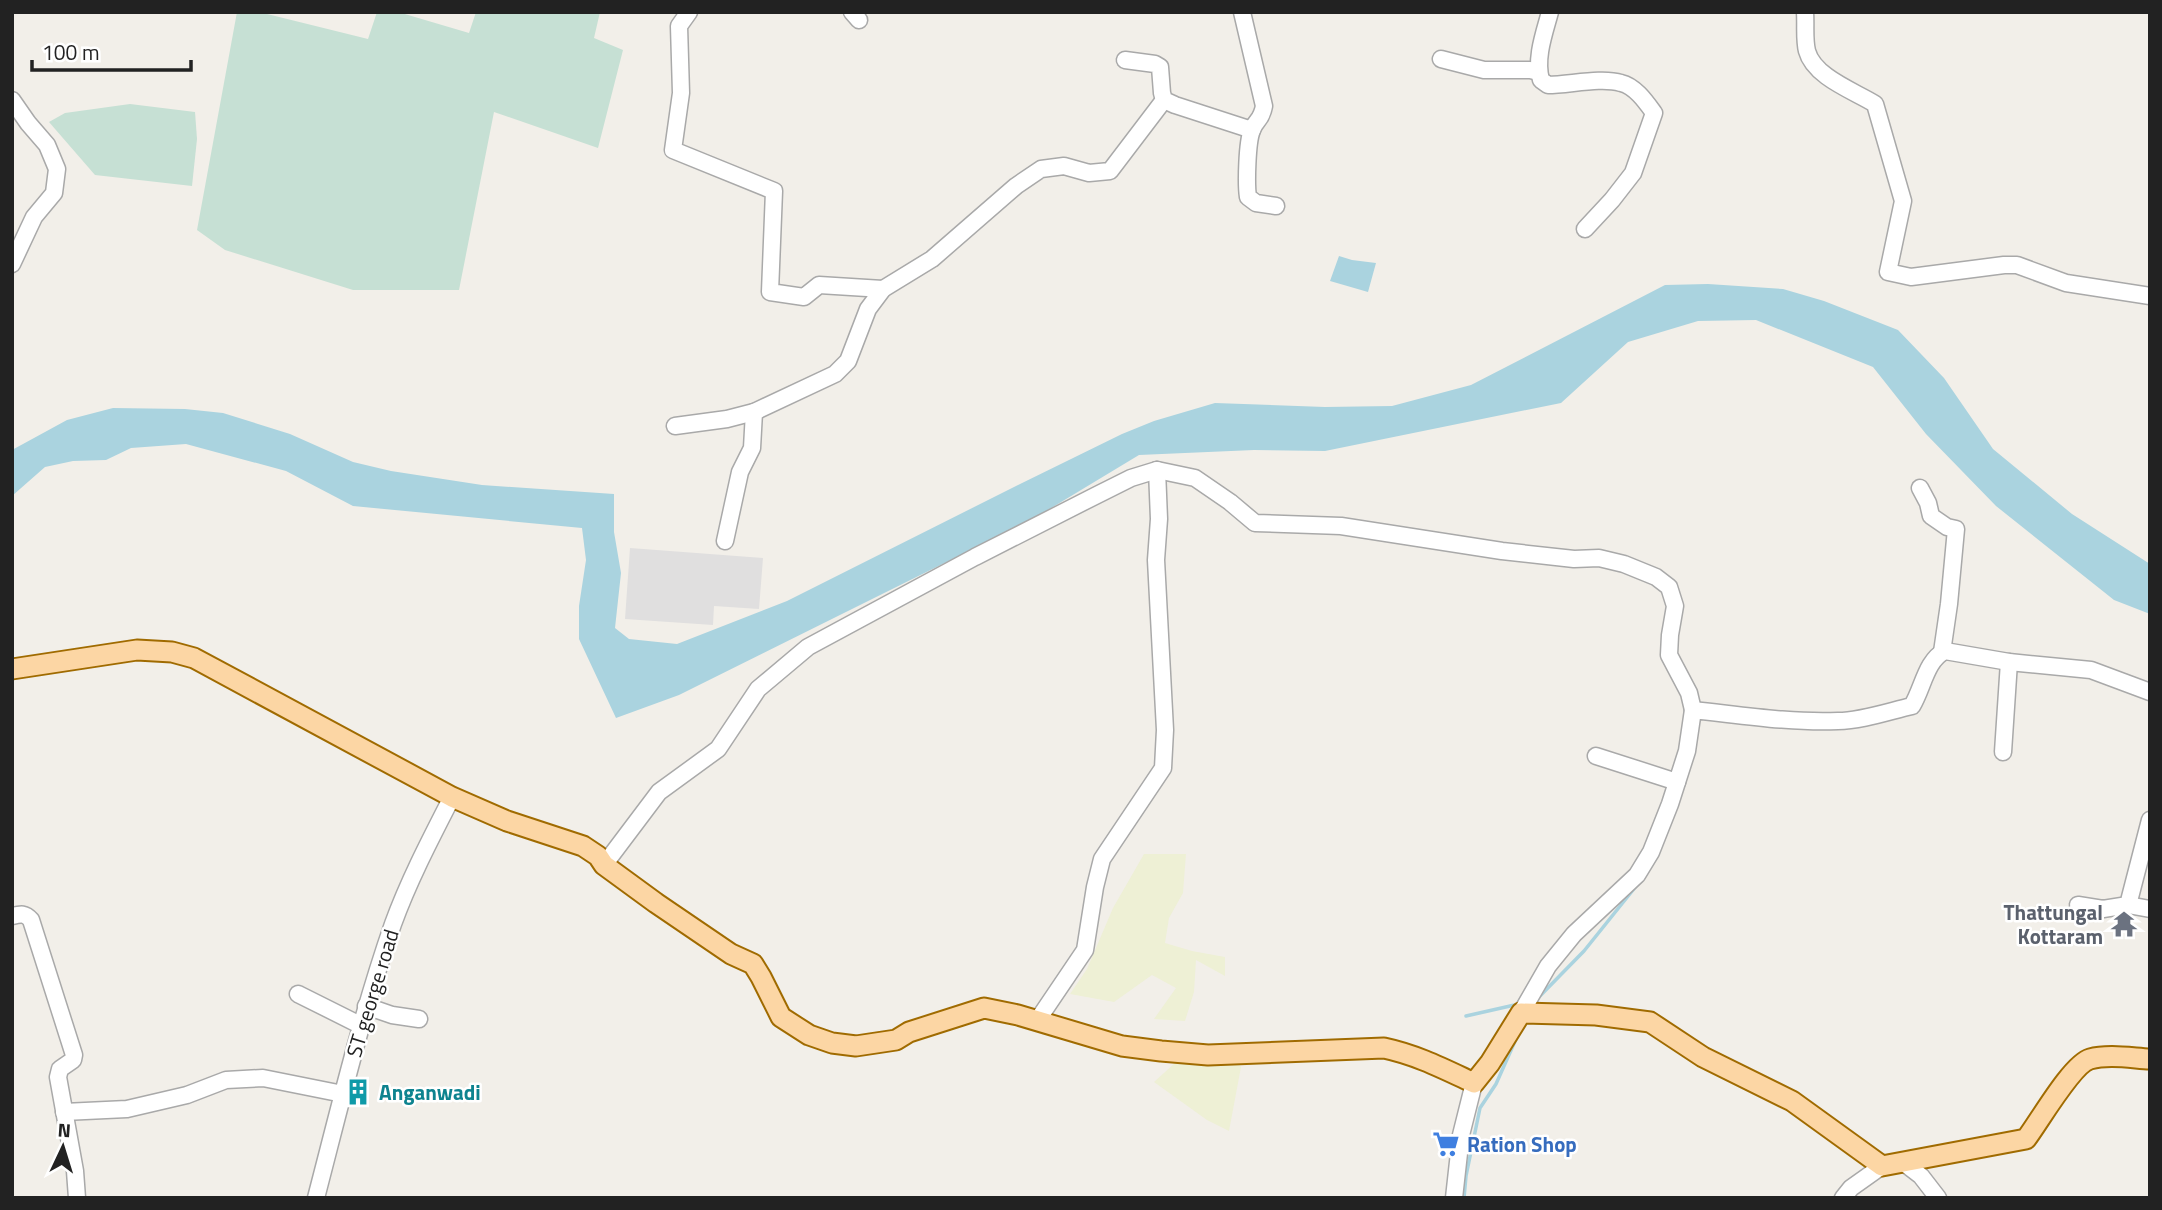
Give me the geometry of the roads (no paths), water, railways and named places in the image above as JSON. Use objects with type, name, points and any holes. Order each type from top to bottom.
[{"type":"main road","points":[[12,669],[137,650],[172,653],[194,659],[452,797],[507,821],[577,843],[598,856],[604,865],[732,954],[753,964],[781,1017],[809,1035],[832,1043],[856,1046],[896,1040],[909,1032],[984,1008],[1018,1015],[1122,1046],[1208,1055],[1384,1048],[1428,1060],[1474,1083],[1525,1009],[1620,1016],[1650,1022],[1703,1057],[1792,1101],[1882,1166],[2026,1139],[2049,1105],[2086,1060],[2150,1059]]},
{"type":"street","points":[[689,12],[679,26],[681,93],[673,150],[774,191],[770,292],[804,297],[819,285],[883,289]]},
{"type":"street","points":[[1242,12],[1264,106],[1262,117],[1252,130],[1245,184],[1248,197],[1256,203],[1276,206]]},
{"type":"street","points":[[1550,12],[1542,39],[1539,72],[1541,80],[1548,85],[1610,81],[1624,83],[1641,96],[1654,113],[1633,173],[1585,229]]},
{"type":"street","points":[[1805,12],[1807,51],[1816,66],[1841,86],[1875,104],[1903,201],[1888,272],[1912,277],[2004,264],[2017,265],[2066,284],[2150,296]]},
{"type":"street","points":[[1441,59],[1484,69],[1539,72]]},
{"type":"street","points":[[1125,60],[1160,67],[1164,100],[1252,130]]},
{"type":"street","points":[[12,100],[47,145],[57,169],[54,193],[34,216],[12,264]]},
{"type":"street","points":[[676,426],[727,419],[754,412],[835,374],[848,361],[868,309],[883,289],[932,260],[1017,186],[1041,169],[1064,166],[1088,173],[1110,171],[1164,100]]},
{"type":"street","points":[[725,541],[740,472],[752,448],[754,412]]},
{"type":"street","points":[[1037,1021],[1085,950],[1102,859],[1163,768],[1165,730],[1156,560],[1159,519],[1157,470]]},
{"type":"street","points":[[604,865],[659,792],[718,749],[758,689],[808,647],[1097,495],[1131,478],[1157,470],[1195,478],[1255,523],[1342,526],[1502,551],[1574,559],[1599,558],[1624,564],[1656,577],[1669,587],[1675,606],[1669,655],[1689,693],[1693,710],[1687,751],[1670,804],[1651,852],[1637,875],[1574,934],[1548,966],[1525,1009]]},
{"type":"street","points":[[1920,488],[1931,516],[1955,529],[1942,652]]},
{"type":"street","points":[[1693,710],[1841,722],[1912,706],[1921,692],[1929,667],[1937,654],[1945,651],[2009,662],[2091,670],[2150,692]]},
{"type":"street","points":[[2003,752],[2009,662]]},
{"type":"street","points":[[1596,756],[1677,782]]},
{"type":"street","name":"ST george road","points":[[316,1198],[360,1025],[393,923],[452,797]]},
{"type":"street","points":[[2128,905],[2150,821]]},
{"type":"street","points":[[2078,905],[2103,909],[2128,905],[2150,909]]},
{"type":"street","points":[[12,916],[22,914],[31,920],[74,1055],[73,1060],[60,1069],[58,1077],[75,1171],[77,1198]]},
{"type":"street","points":[[298,994],[360,1025]]},
{"type":"street","points":[[366,1006],[392,1015],[419,1019]]},
{"type":"street","points":[[64,1112],[127,1108],[187,1095],[226,1080],[262,1077],[343,1094]]},
{"type":"street","points":[[1454,1198],[1461,1135],[1474,1083]]},
{"type":"street","points":[[1904,1163],[1921,1176],[1938,1198]]},
{"type":"street","points":[[1843,1198],[1882,1166]]},
{"type":"water","points":[[1339,256],[1376,263],[1368,292],[1330,281]]},
{"type":"water","points":[[1708,284],[1783,289],[1824,301],[1898,330],[1944,378],[1993,449],[2072,514],[2150,564],[2150,614],[2114,600],[1996,506],[1926,434],[1873,367],[1756,320],[1698,321],[1628,342],[1561,403],[1325,451],[1254,450],[1139,455],[1033,519],[679,695],[616,718],[579,639],[579,606],[586,560],[582,528],[353,506],[286,471],[186,444],[131,448],[106,460],[73,461],[45,467],[12,496],[12,450],[67,420],[113,408],[185,409],[223,413],[290,434],[353,462],[391,471],[482,485],[614,494],[614,532],[621,573],[615,628],[629,639],[677,644],[787,601],[1122,434],[1154,421],[1215,403],[1325,407],[1392,406],[1471,385],[1665,285]]},
{"type":"waterway","points":[[1536,1000],[1584,951],[1637,885]]},
{"type":"waterway","points":[[1466,1016],[1519,1004]]},
{"type":"waterway","points":[[1464,1198],[1480,1108],[1496,1084],[1516,1039]]},
{"type":"place","name":"Thattungal Kottaram","points":[[2124,924]]},
{"type":"place","name":"Anganwadi","points":[[358,1092]]},
{"type":"place","name":"Ration Shop","points":[[1446,1144]]}]
